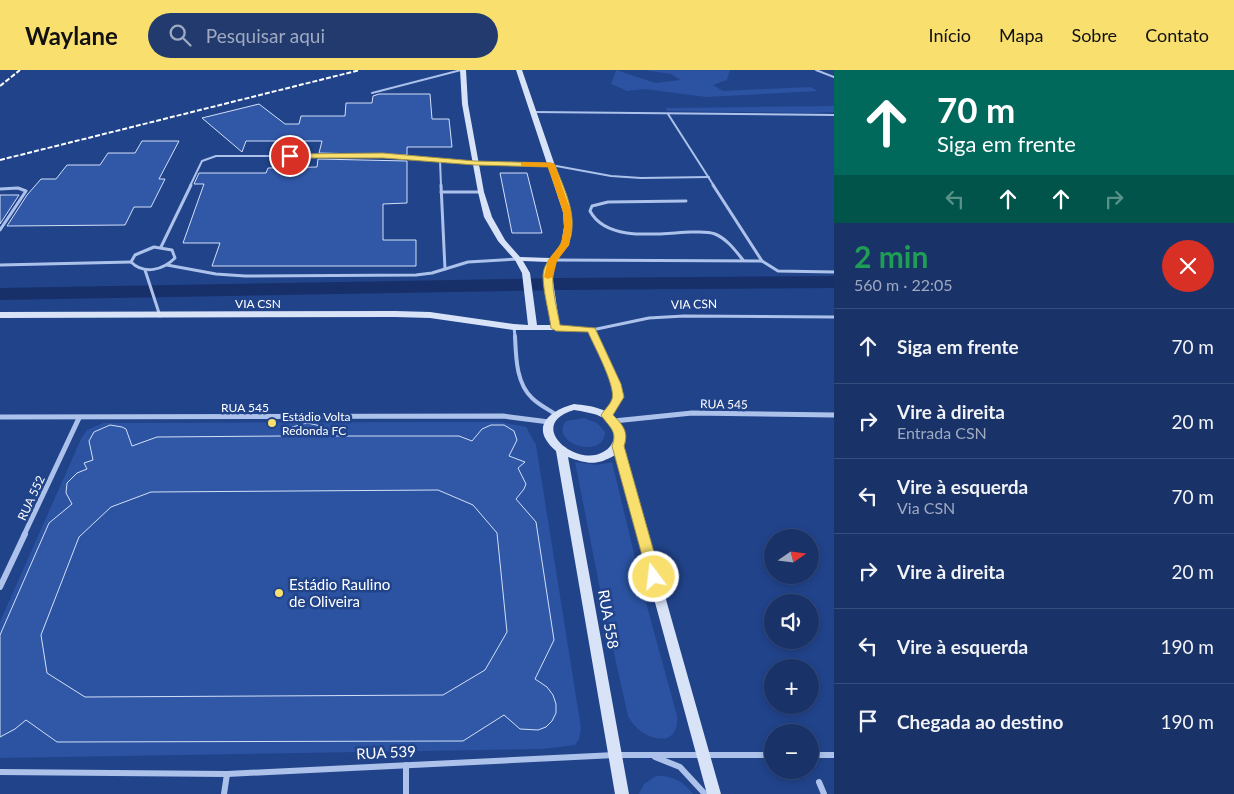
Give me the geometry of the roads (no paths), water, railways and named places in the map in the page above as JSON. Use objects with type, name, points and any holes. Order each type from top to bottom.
[{"type":"street","points":[[462,70],[465,104],[475,163],[488,218],[502,241],[518,259],[526,273],[532,307],[533,328]]},
{"type":"street","points":[[519,70],[567,212],[568,227],[565,245],[552,260],[548,274],[556,328]]},
{"type":"street","points":[[518,259],[552,260]]},
{"type":"street","name":"VIA CSN","points":[[0,315],[159,312],[430,315],[514,328],[556,328]]},
{"type":"street","points":[[585,407],[610,418],[620,429],[621,438],[618,446],[604,456],[593,458],[570,454],[561,449],[550,436],[552,418],[569,408],[585,407]]},
{"type":"street","name":"RUA 545","points":[[610,418],[692,413],[834,415]]},
{"type":"street","name":"RUA 545","points":[[0,417],[503,416],[552,418]]},
{"type":"street","name":"RUA 552","points":[[0,587],[80,418]]},
{"type":"street","points":[[618,446],[714,794]]},
{"type":"street","name":"RUA 558","points":[[561,449],[622,794]]},
{"type":"street","name":"RUA 539","points":[[0,772],[227,774],[615,755],[764,755]]},
{"type":"street","points":[[648,755],[680,767],[705,794]]},
{"type":"street","points":[[819,755],[834,755]]},
{"type":"street","points":[[406,765],[406,794]]},
{"type":"street","points":[[224,794],[227,774]]},
{"type":"street","points":[[819,782],[824,794]]},
{"type":"lane","points":[[372,93],[462,70]]},
{"type":"lane","points":[[816,70],[834,77]]},
{"type":"lane","points":[[532,112],[834,115]]},
{"type":"lane","points":[[668,114],[762,261],[778,271],[834,272]]},
{"type":"lane","points":[[161,247],[202,161],[216,156],[383,156],[475,163],[551,165],[621,176],[709,177]]},
{"type":"lane","points":[[440,160],[445,269]]},
{"type":"lane","points":[[0,189],[23,189],[26,193],[0,230]]},
{"type":"lane","points":[[441,192],[481,192]]},
{"type":"lane","points":[[686,201],[608,202],[592,206],[590,211],[593,218],[602,226],[619,232],[710,232],[718,234],[724,238],[743,260]]},
{"type":"lane","points":[[131,262],[132,258],[140,251],[161,247],[172,250],[175,254],[175,258],[167,265]]},
{"type":"lane","points":[[0,265],[131,262],[138,268],[145,270],[167,265],[216,274],[244,276],[416,276],[457,264],[518,259]]},
{"type":"lane","points":[[552,260],[762,261]]},
{"type":"lane","points":[[145,270],[159,312]]},
{"type":"lane","name":"VIA CSN","points":[[556,328],[592,330],[649,318],[684,316],[834,317]]},
{"type":"lane","points":[[514,328],[521,383],[530,396],[552,418]]},
{"type":"lane","points":[[592,330],[616,384],[618,397],[610,418]]},
{"type":"waterway","points":[[0,294],[559,284],[834,282]]},
{"type":"railway","points":[[0,86],[20,70]]},
{"type":"railway","points":[[0,160],[360,70]]},
{"type":"place","name":"Estádio Volta Redonda FC","points":[[272,423]]},
{"type":"place","name":"Estádio Raulino de Oliveira","points":[[279,593]]}]
